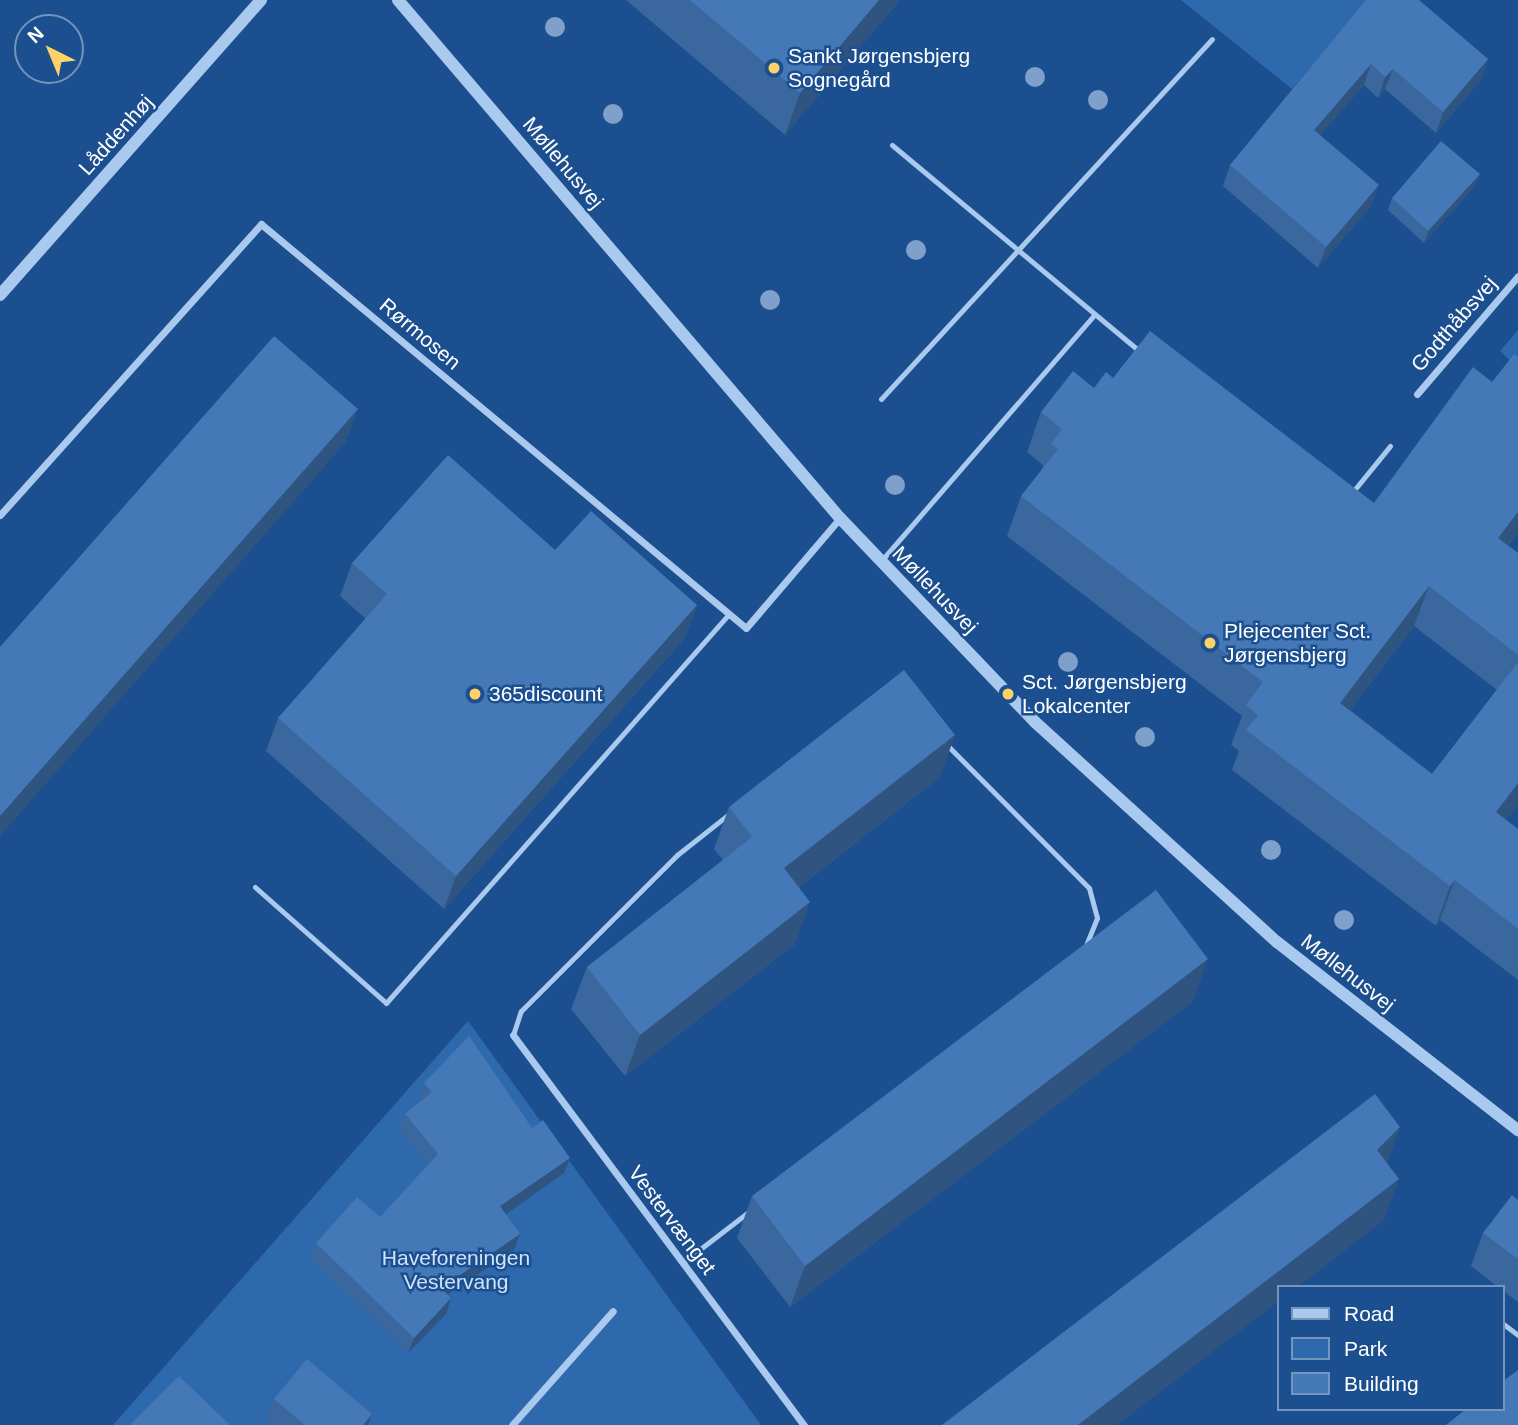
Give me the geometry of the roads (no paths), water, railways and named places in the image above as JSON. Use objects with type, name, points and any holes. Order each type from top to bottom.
[{"type":"street","name":"Låddenhøj","points":[[0,295],[261,0]]},
{"type":"street","name":"Møllehusvej","points":[[398,0],[839,518],[1035,722],[1210,885],[1518,1130]]},
{"type":"street","name":"Rørmosen","points":[[0,515],[261,224],[729,614]]},
{"type":"street","name":"Godthåbsvej","points":[[1417,394],[1518,276]]},
{"type":"street","points":[[729,614],[746,628],[839,518]]},
{"type":"street","name":"Vestervænget","points":[[513,1035],[804,1425]]},
{"type":"street","points":[[512,1425],[614,1311]]},
{"type":"lane","points":[[881,399],[1212,39]]},
{"type":"lane","points":[[891,145],[1093,316],[1147,357]]},
{"type":"lane","points":[[881,561],[1093,316]]},
{"type":"lane","points":[[1342,505],[1390,446]]},
{"type":"lane","points":[[255,887],[386,1003],[729,614]]},
{"type":"lane","points":[[936,734],[1089,888],[1097,918],[1082,958]]},
{"type":"lane","points":[[513,1035],[521,1011],[677,855],[740,805]]},
{"type":"lane","points":[[682,1263],[760,1203]]},
{"type":"place","name":"Sankt Jørgensbjerg Sognegård","points":[[774,68]]},
{"type":"place","name":"Plejecenter Sct. Jørgensbjerg","points":[[1210,643]]},
{"type":"place","name":"365discount","points":[[475,694]]},
{"type":"place","name":"Sct. Jørgensbjerg Lokalcenter","points":[[1008,694]]},
{"type":"park label","name":"Haveforeningen Vestervang","points":[[456,1270]]}]
